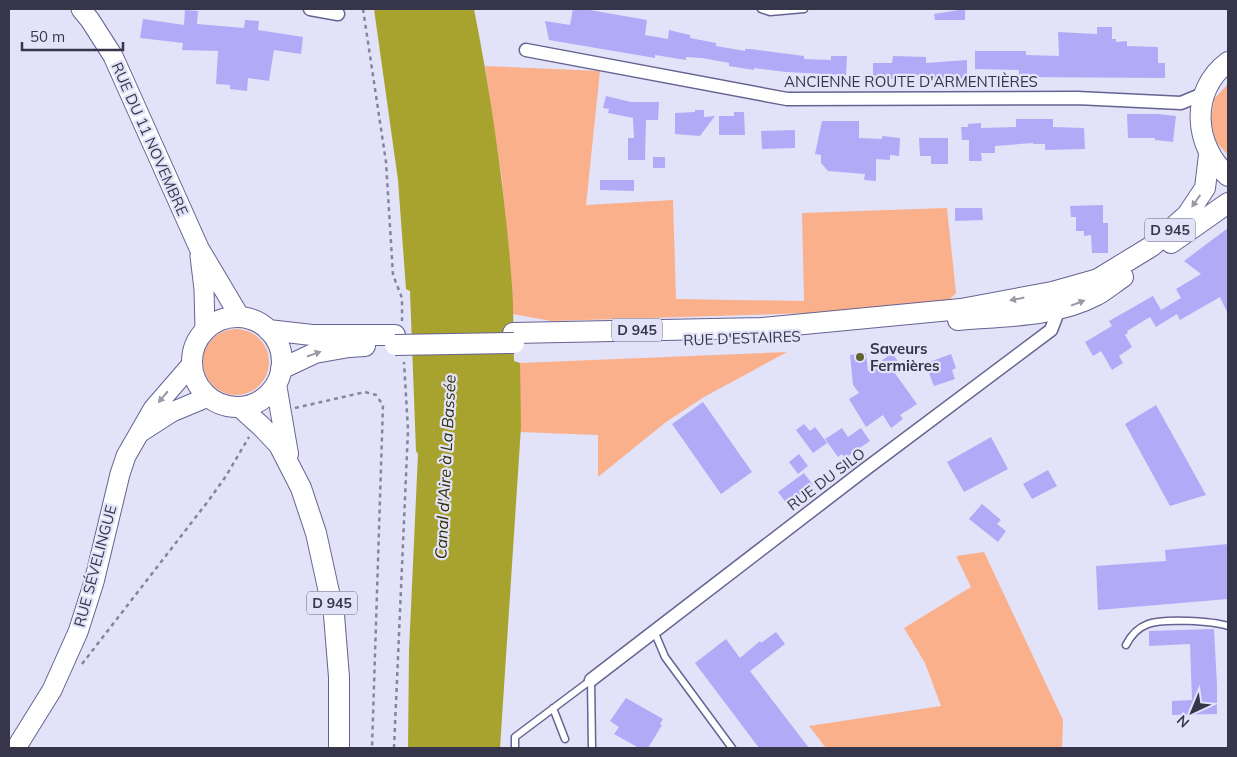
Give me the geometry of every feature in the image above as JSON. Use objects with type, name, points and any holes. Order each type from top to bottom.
[{"type":"main road","name":"RUE DU 11 NOVEMBRE","points":[[81,9],[113,56],[199,248],[240,318]]},
{"type":"main road","points":[[1228,62],[1212,79],[1204,93],[1200,121],[1202,138],[1209,155],[1228,176]]},
{"type":"main road","name":"D 945","points":[[1054,301],[1098,279],[1152,246],[1187,215],[1205,188],[1209,155]]},
{"type":"main road","name":"D 945","points":[[290,464],[279,376],[315,353],[399,341],[762,328],[1054,301],[1073,305],[1099,294],[1228,203]]},
{"type":"main road","name":"RUE DU 11 NOVEMBRE","points":[[199,248],[204,290],[205,330]]},
{"type":"main road","points":[[240,318],[256,321],[268,330],[275,338],[282,358],[279,376],[270,393],[251,405],[229,407],[208,397],[196,382],[192,364],[195,346],[205,330],[222,320],[240,318]]},
{"type":"main road","name":"D 945","points":[[268,330],[312,335],[352,335],[399,341]]},
{"type":"main road","name":"RUE SÉVELINGUE","points":[[16,748],[52,690],[78,632],[94,582],[126,456],[153,409],[192,364]]},
{"type":"main road","name":"RUE SÉVELINGUE","points":[[138,434],[172,412],[208,397]]},
{"type":"main road","name":"D 945","points":[[240,407],[279,445],[301,488],[316,533],[334,616],[339,677],[339,748]]},
{"type":"street","points":[[310,9],[338,14]]},
{"type":"street","name":"ANCIENNE ROUTE D'ARMENTIÈRES","points":[[526,50],[787,99],[1077,98],[1179,103],[1204,93]]},
{"type":"street","points":[[1179,103],[1200,121]]},
{"type":"street","name":"RUE DU SILO","points":[[591,680],[863,471],[1051,330],[1056,317],[1054,301]]},
{"type":"lane","points":[[760,9],[770,12],[804,9]]},
{"type":"lane","points":[[1126,645],[1133,632],[1148,624],[1174,620],[1228,626]]},
{"type":"lane","points":[[654,631],[665,658],[732,748]]},
{"type":"lane","points":[[515,748],[515,737],[591,680]]},
{"type":"lane","points":[[591,680],[592,748]]},
{"type":"lane","points":[[553,708],[565,739]]},
{"type":"path","points":[[363,9],[386,162],[393,275],[402,298],[399,341],[408,430],[394,748]]},
{"type":"path","points":[[289,410],[366,392],[376,395],[383,404],[372,748]]},
{"type":"path","points":[[80,666],[210,500],[250,434]]},
{"type":"shaded area","points":[[485,66],[600,71],[586,205],[673,200],[676,299],[804,301],[802,213],[947,208],[956,293],[944,305],[809,313],[551,321],[513,314],[502,180]]},
{"type":"shaded area","points":[[1228,84],[1228,155],[1216,142],[1211,121],[1214,99]]},
{"type":"shaded area","points":[[236,329],[248,332],[259,339],[266,350],[269,362],[266,374],[259,385],[248,392],[236,395],[224,392],[213,385],[206,374],[203,362],[206,350],[213,339],[224,332]]},
{"type":"shaded area","points":[[787,352],[704,397],[666,422],[598,477],[598,435],[520,432],[520,363]]},
{"type":"shaded area","points":[[984,552],[1063,720],[1062,748],[826,748],[809,726],[941,706],[925,663],[904,628],[971,587],[956,556]]},
{"type":"water","name":"Canal d'Aire à La Bassée","points":[[374,9],[474,9],[487,77],[502,181],[509,250],[513,294],[514,361],[520,363],[521,427],[500,748],[408,748],[409,651],[418,454],[416,451],[410,291],[406,289],[398,180]]},
{"type":"building","points":[[573,9],[584,9],[647,20],[645,35],[668,39],[669,30],[690,35],[690,38],[716,43],[716,46],[745,51],[745,49],[750,49],[804,56],[804,59],[831,60],[831,56],[847,56],[846,75],[786,72],[754,68],[754,70],[729,66],[729,63],[702,58],[686,57],[686,60],[655,55],[655,58],[549,40],[545,21],[570,25]]},
{"type":"building","points":[[965,9],[965,20],[935,20],[934,14]]},
{"type":"building","points":[[185,10],[198,11],[197,24],[244,28],[245,20],[259,21],[258,30],[303,37],[301,54],[274,50],[269,81],[248,78],[247,91],[230,89],[230,85],[216,84],[218,51],[182,50],[183,43],[140,38],[143,19],[184,25]]},
{"type":"building","points":[[1097,27],[1112,27],[1112,39],[1116,39],[1116,42],[1127,41],[1127,46],[1158,47],[1158,63],[1165,63],[1165,78],[1019,77],[1019,70],[975,69],[975,51],[1026,51],[1026,55],[1059,56],[1058,32],[1097,34]]},
{"type":"building","points":[[893,56],[926,57],[926,63],[967,60],[967,78],[918,79],[918,75],[904,75],[904,79],[873,79],[873,63],[892,63]]},
{"type":"building","points":[[606,96],[631,102],[659,102],[658,120],[646,120],[645,160],[628,160],[628,138],[634,138],[633,118],[608,113],[609,109],[603,108]]},
{"type":"building","points":[[695,110],[704,110],[704,117],[715,116],[700,136],[675,134],[675,113],[695,112]]},
{"type":"building","points":[[734,112],[744,112],[745,135],[719,135],[719,116],[734,116]]},
{"type":"building","points":[[1127,114],[1176,116],[1173,142],[1155,140],[1155,138],[1128,138]]},
{"type":"building","points":[[1016,119],[1053,119],[1053,127],[1084,128],[1085,149],[1045,150],[1045,144],[1033,143],[995,146],[995,153],[981,153],[982,161],[969,161],[969,140],[962,140],[961,127],[968,127],[968,124],[981,123],[981,128],[1016,127]]},
{"type":"building","points":[[822,121],[859,121],[859,138],[882,139],[882,136],[900,138],[899,156],[890,155],[890,160],[876,159],[876,181],[864,180],[865,174],[828,171],[821,163],[821,155],[815,154]]},
{"type":"building","points":[[795,130],[795,148],[762,149],[761,131]]},
{"type":"building","points":[[919,138],[948,138],[948,164],[931,164],[931,156],[920,156]]},
{"type":"building","points":[[653,157],[665,157],[665,168],[653,168]]},
{"type":"building","points":[[600,180],[634,180],[634,191],[600,190]]},
{"type":"building","points":[[1103,205],[1103,223],[1108,223],[1108,253],[1092,253],[1091,235],[1084,236],[1084,231],[1076,231],[1076,217],[1071,217],[1070,206]]},
{"type":"building","points":[[955,208],[982,208],[983,220],[955,221]]},
{"type":"building","points":[[1228,228],[1228,314],[1220,297],[1180,320],[1177,314],[1156,327],[1150,317],[1127,331],[1128,333],[1125,335],[1132,347],[1119,356],[1123,363],[1112,370],[1101,351],[1093,356],[1085,342],[1112,326],[1109,321],[1153,296],[1161,310],[1181,298],[1176,289],[1201,274],[1184,261]]},
{"type":"building","points":[[866,353],[868,371],[892,353],[900,364],[895,368],[896,371],[894,372],[917,404],[900,415],[903,419],[891,428],[883,415],[866,427],[849,399],[859,393],[853,385],[850,355]]},
{"type":"building","points":[[951,354],[956,368],[952,370],[955,379],[934,386],[927,363]]},
{"type":"building","points":[[703,402],[752,472],[721,494],[672,424]]},
{"type":"building","points":[[1156,405],[1206,495],[1170,506],[1125,424]]},
{"type":"building","points":[[804,424],[810,431],[815,427],[827,443],[813,453],[796,430]]},
{"type":"building","points":[[842,428],[848,437],[861,428],[870,441],[845,458],[842,454],[838,457],[825,439]]},
{"type":"building","points":[[991,437],[1008,469],[964,492],[947,462]]},
{"type":"building","points":[[799,454],[808,466],[798,474],[789,462]]},
{"type":"building","points":[[1048,470],[1057,486],[1032,499],[1023,484]]},
{"type":"building","points":[[804,473],[813,485],[787,504],[778,492]]},
{"type":"building","points":[[982,504],[1001,520],[997,524],[1006,531],[998,542],[969,519]]},
{"type":"building","points":[[1228,544],[1228,599],[1098,610],[1096,566],[1166,561],[1165,550]]},
{"type":"building","points":[[1214,629],[1217,714],[1172,715],[1172,701],[1192,700],[1190,644],[1149,646],[1149,631]]},
{"type":"building","points":[[776,632],[785,644],[750,671],[809,748],[759,748],[695,663],[726,639],[740,658],[760,641],[761,643]]},
{"type":"building","points":[[626,698],[663,719],[660,724],[662,725],[648,748],[639,748],[614,734],[619,727],[610,721]]},
{"type":"place","name":"Saveurs Fermières","points":[[860,357]]}]
